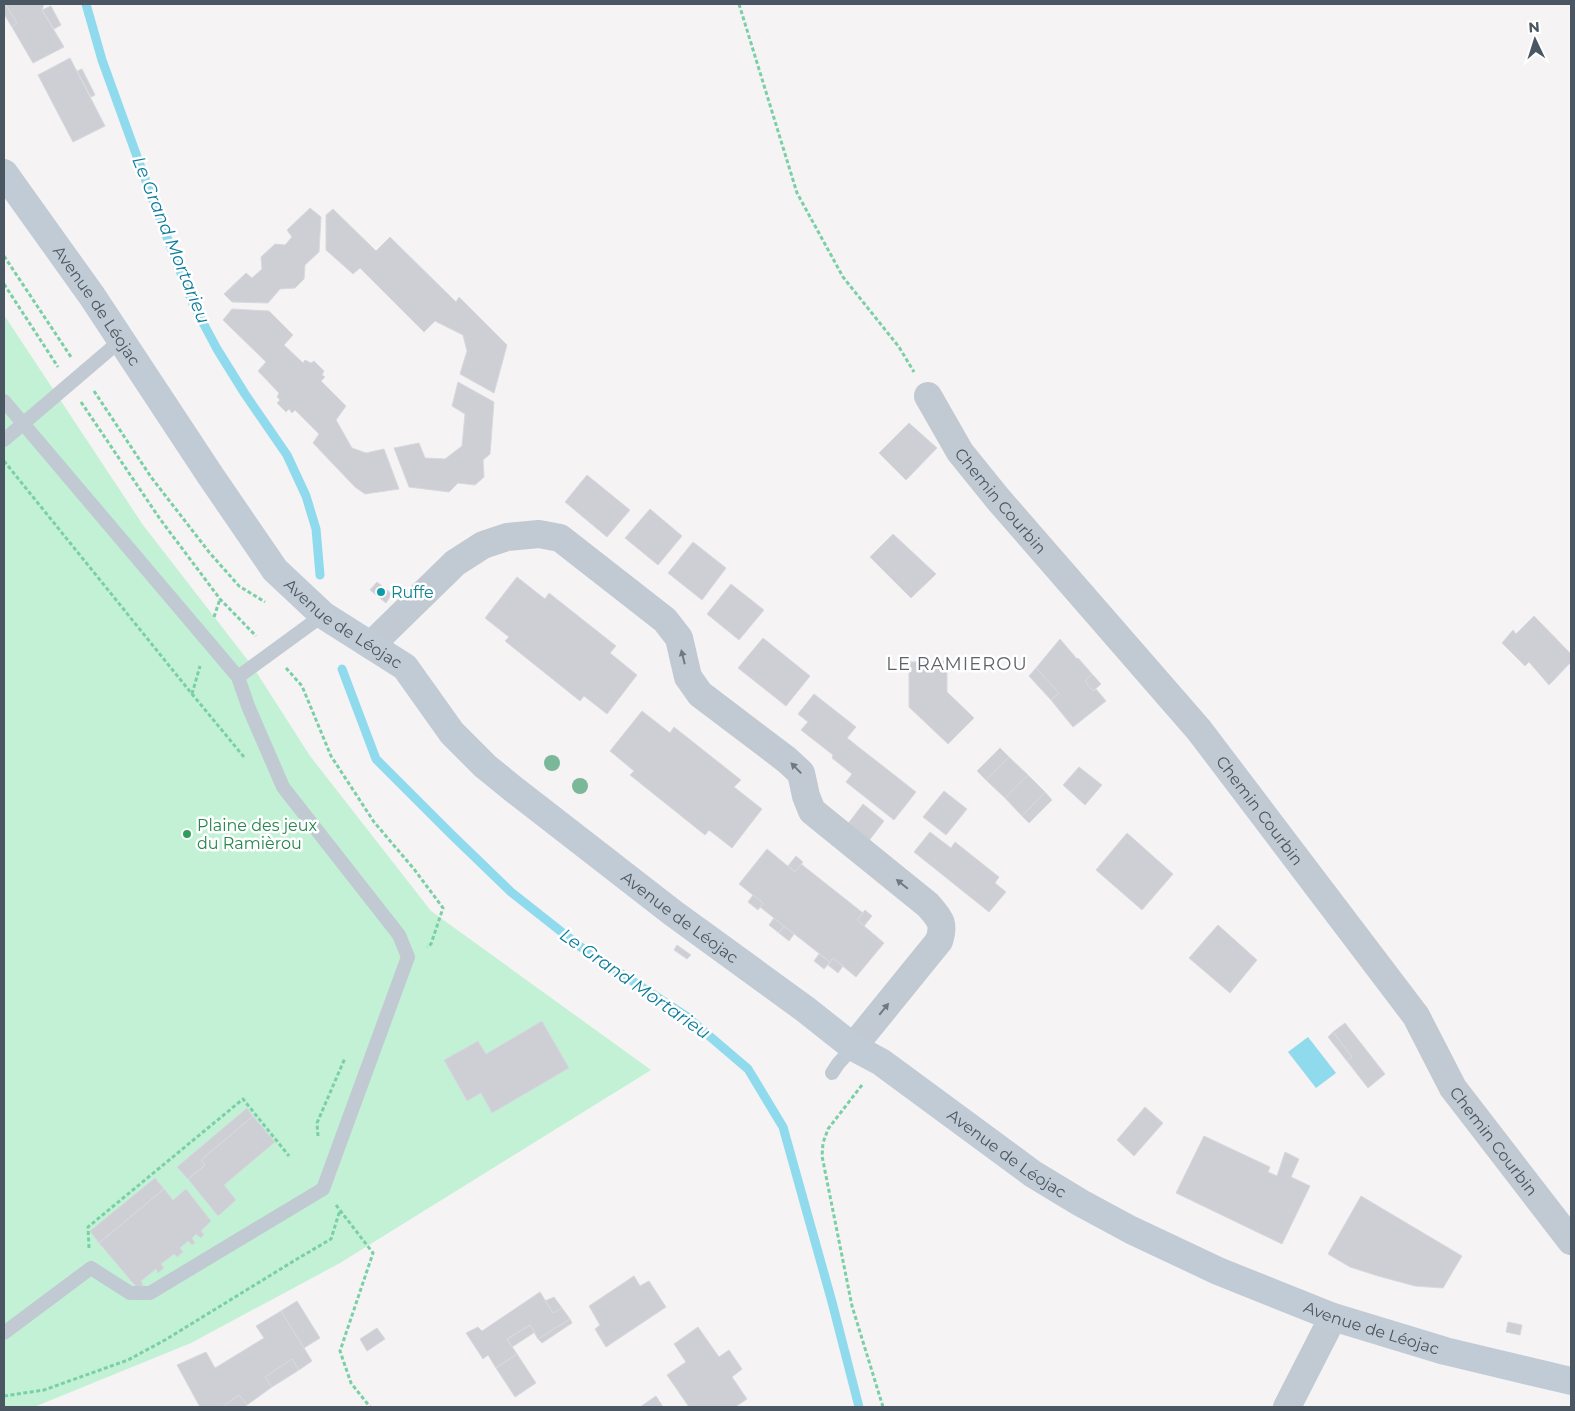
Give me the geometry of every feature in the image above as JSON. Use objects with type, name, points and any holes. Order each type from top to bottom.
[{"type":"main road","name":"Avenue de Léojac","points":[[4,173],[92,296],[275,570],[323,615],[406,668],[452,733],[485,766],[651,897],[805,1009],[853,1047],[880,1062],[1033,1174],[1130,1230],[1218,1271],[1333,1317],[1445,1351],[1571,1381]]},
{"type":"street","name":"Chemin Courbin","points":[[928,396],[960,452],[992,492],[1199,730],[1416,1016],[1453,1088],[1571,1241]]},
{"type":"street","points":[[371,645],[455,563],[483,545],[507,537],[539,534],[560,538],[666,620],[678,638],[688,677],[700,694],[787,760],[801,773],[806,796],[812,811],[928,905],[940,918],[942,929],[939,941],[853,1047]]},
{"type":"street","points":[[1287,1407],[1333,1317]]},
{"type":"lane","points":[[4,440],[121,340]]},
{"type":"lane","points":[[4,401],[238,677],[248,706],[283,787],[398,935],[408,957],[323,1189],[150,1293],[130,1293],[91,1268],[4,1333]]},
{"type":"lane","points":[[238,677],[323,615]]},
{"type":"lane","points":[[832,1073],[853,1047]]},
{"type":"path","points":[[739,4],[796,193],[843,277],[898,347],[928,396]]},
{"type":"path","points":[[4,256],[151,477],[209,552],[239,586],[268,604]]},
{"type":"path","points":[[4,284],[160,519],[214,591],[302,686],[331,756],[374,822],[414,869],[443,908],[432,944],[408,957]]},
{"type":"path","points":[[4,461],[250,764]]},
{"type":"path","points":[[318,1142],[317,1123],[347,1054]]},
{"type":"path","points":[[864,1082],[828,1129],[823,1142],[822,1156],[852,1306],[883,1407]]},
{"type":"path","points":[[91,1268],[88,1227],[243,1100],[290,1156]]},
{"type":"path","points":[[323,1189],[373,1253],[340,1351],[351,1383],[370,1407]]},
{"type":"path","points":[[4,1396],[44,1390],[128,1360],[165,1340],[331,1239],[340,1210]]},
{"type":"green space","name":"Plaine des jeux du Ramièrou","points":[[4,315],[143,525],[253,667],[310,756],[431,911],[651,1070],[340,1263],[191,1343],[34,1407],[4,1407]]},
{"type":"water","points":[[1308,1037],[1336,1073],[1316,1088],[1288,1052]]},
{"type":"building","points":[[5,4],[44,4],[42,10],[64,47],[33,63],[12,27],[17,23]]},
{"type":"building","points":[[6,5],[17,23],[12,27],[4,14],[4,7]]},
{"type":"building","points":[[51,6],[61,25],[54,29],[42,10]]},
{"type":"building","points":[[70,58],[105,126],[73,142],[38,75]]},
{"type":"building","points":[[82,69],[95,95],[91,97],[77,71]]},
{"type":"building","points":[[310,208],[321,217],[319,252],[305,265],[304,279],[295,288],[280,289],[268,303],[232,302],[224,294],[246,273],[252,278],[262,269],[261,257],[275,244],[285,245],[292,237],[287,230]]},
{"type":"building","points":[[333,209],[376,251],[390,237],[456,302],[459,297],[507,345],[494,393],[460,374],[467,351],[463,335],[435,321],[424,332],[360,268],[353,274],[326,250],[326,215]]},
{"type":"building","points":[[232,309],[269,311],[293,335],[284,345],[303,363],[305,360],[311,363],[314,361],[324,371],[322,375],[325,377],[321,381],[346,406],[336,420],[352,448],[366,453],[384,449],[399,489],[365,494],[355,487],[313,443],[319,434],[295,410],[292,413],[289,409],[286,412],[277,403],[280,400],[277,397],[279,393],[258,371],[266,362],[223,320]]},
{"type":"building","points":[[458,382],[494,402],[490,454],[483,460],[484,477],[475,485],[458,483],[449,492],[409,487],[394,448],[419,443],[425,458],[445,459],[462,446],[465,414],[452,406]]},
{"type":"building","points":[[909,423],[937,448],[906,480],[879,453]]},
{"type":"building","points":[[587,475],[630,510],[607,537],[565,502]]},
{"type":"building","points":[[650,509],[682,536],[658,565],[625,538]]},
{"type":"building","points":[[893,534],[936,574],[911,598],[870,557]]},
{"type":"building","points":[[693,542],[726,568],[702,600],[668,573]]},
{"type":"building","points":[[517,577],[545,599],[549,593],[616,646],[610,653],[637,675],[607,714],[584,696],[580,701],[505,641],[509,637],[485,618]]},
{"type":"building","name":"Ruffe","points":[[377,582],[392,594],[386,603],[370,590]]},
{"type":"building","points":[[731,584],[764,610],[739,640],[707,614]]},
{"type":"building","points":[[1534,616],[1571,654],[1571,662],[1549,685],[1529,662],[1525,666],[1502,643],[1513,630],[1516,634]]},
{"type":"building","points":[[763,638],[810,676],[786,706],[738,668]]},
{"type":"building","points":[[1060,639],[1092,674],[1085,681],[1093,691],[1096,689],[1106,701],[1073,727],[1051,700],[1059,693],[1036,668]]},
{"type":"building","points":[[947,661],[947,692],[974,718],[948,744],[909,707],[909,662]]},
{"type":"building","points":[[1036,668],[1059,693],[1051,700],[1029,676]]},
{"type":"building","points":[[1092,674],[1101,684],[1093,691],[1085,681]]},
{"type":"building","points":[[814,694],[856,727],[847,738],[916,792],[894,820],[846,782],[852,774],[832,758],[833,755],[801,730],[808,722],[798,714]]},
{"type":"building","points":[[642,711],[670,733],[674,727],[741,780],[734,787],[762,809],[732,848],[709,830],[705,835],[630,775],[634,771],[610,751]]},
{"type":"building","points":[[1000,748],[1009,757],[986,780],[977,771]]},
{"type":"building","points":[[1009,757],[1028,775],[1005,798],[986,780]]},
{"type":"building","points":[[1079,767],[1102,785],[1085,805],[1063,785]]},
{"type":"building","points":[[1028,775],[1045,792],[1022,816],[1005,798]]},
{"type":"building","points":[[944,791],[967,809],[946,835],[923,817]]},
{"type":"building","points":[[1045,792],[1052,800],[1029,823],[1022,816]]},
{"type":"building","points":[[863,804],[884,821],[868,842],[847,825]]},
{"type":"building","points":[[930,832],[951,848],[955,842],[999,877],[995,883],[1006,892],[989,912],[914,852]]},
{"type":"building","points":[[1127,833],[1173,874],[1142,910],[1096,870]]},
{"type":"building","points":[[767,849],[795,872],[801,864],[863,913],[857,920],[884,943],[856,977],[833,958],[830,962],[760,907],[763,903],[739,884]]},
{"type":"building","points":[[796,856],[803,862],[795,872],[788,866]]},
{"type":"building","points":[[753,895],[763,903],[758,910],[748,902]]},
{"type":"building","points":[[865,910],[872,916],[864,926],[857,920]]},
{"type":"building","points":[[774,918],[784,926],[779,933],[769,925]]},
{"type":"building","points":[[1218,925],[1257,960],[1230,993],[1189,958]]},
{"type":"building","points":[[784,926],[794,934],[789,941],[779,933]]},
{"type":"building","points":[[677,945],[691,955],[687,959],[674,950]]},
{"type":"building","points":[[819,954],[830,962],[824,969],[814,961]]},
{"type":"building","points":[[833,958],[843,966],[838,973],[828,965]]},
{"type":"building","points":[[542,1021],[569,1068],[492,1113],[481,1093],[467,1101],[444,1060],[478,1041],[486,1054]]},
{"type":"building","points":[[1345,1023],[1385,1074],[1368,1088],[1347,1061],[1352,1057],[1333,1032]]},
{"type":"building","points":[[1333,1032],[1352,1057],[1347,1061],[1328,1037]]},
{"type":"building","points":[[1145,1107],[1163,1123],[1134,1156],[1117,1140]]},
{"type":"building","points":[[247,1108],[253,1116],[201,1160],[205,1165],[188,1179],[177,1167]]},
{"type":"building","points":[[253,1116],[275,1142],[224,1185],[236,1200],[218,1216],[188,1179],[205,1165],[201,1160]]},
{"type":"building","points":[[1204,1136],[1270,1167],[1268,1172],[1277,1176],[1285,1152],[1299,1159],[1291,1177],[1310,1186],[1282,1244],[1176,1193]]},
{"type":"building","points":[[155,1178],[164,1189],[99,1243],[90,1231]]},
{"type":"building","points":[[164,1189],[173,1200],[186,1189],[211,1221],[201,1231],[204,1235],[201,1238],[196,1234],[192,1238],[195,1243],[192,1245],[188,1241],[180,1248],[183,1252],[177,1257],[174,1254],[161,1264],[164,1268],[158,1273],[156,1269],[141,1281],[143,1285],[138,1289],[99,1243]]},
{"type":"building","points":[[1361,1196],[1462,1256],[1443,1288],[1415,1286],[1378,1276],[1350,1267],[1328,1254]]},
{"type":"building","points":[[634,1276],[640,1286],[649,1281],[666,1307],[606,1347],[595,1329],[600,1325],[589,1306]]},
{"type":"building","points":[[540,1292],[553,1313],[562,1308],[570,1319],[538,1339],[530,1325],[507,1339],[517,1354],[496,1368],[488,1355],[483,1359],[466,1333],[478,1327],[482,1331]]},
{"type":"building","points":[[554,1297],[562,1308],[553,1313],[545,1301]]},
{"type":"building","points":[[297,1301],[320,1338],[304,1348],[281,1311]]},
{"type":"building","points":[[281,1311],[312,1361],[299,1370],[292,1359],[265,1377],[272,1387],[247,1405],[239,1395],[222,1407],[200,1407],[177,1365],[206,1352],[215,1368],[264,1338],[256,1326]]},
{"type":"building","points":[[570,1319],[572,1323],[542,1343],[538,1339]]},
{"type":"building","points":[[1508,1322],[1522,1325],[1520,1335],[1506,1332]]},
{"type":"building","points":[[530,1325],[535,1332],[512,1347],[507,1339]]},
{"type":"building","points":[[698,1327],[719,1357],[729,1350],[742,1369],[732,1377],[747,1399],[735,1407],[689,1407],[667,1375],[686,1362],[674,1344]]},
{"type":"building","points":[[377,1328],[385,1339],[367,1351],[360,1339]]},
{"type":"building","points":[[517,1354],[536,1383],[515,1397],[496,1368]]},
{"type":"building","points":[[292,1359],[299,1370],[272,1387],[265,1377]]},
{"type":"building","points":[[239,1395],[247,1405],[244,1407],[222,1407]]},
{"type":"building","points":[[656,1396],[663,1407],[640,1407]]},
{"type":"waterway","name":"Le Grand Mortarieu","points":[[86,4],[102,60],[193,304],[217,349],[245,394],[287,455],[306,496],[316,529],[320,575]]},
{"type":"waterway","name":"Le Grand Mortarieu","points":[[342,669],[376,759],[451,834],[511,892],[582,948],[686,1016],[748,1069],[783,1127],[859,1407]]},
{"type":"place","name":"Ruffe","points":[[381,592]]},
{"type":"place","name":"Plaine des jeux du Ramièrou","points":[[187,834]]},
{"type":"district","name":"LE RAMIEROU","points":[[957,664]]}]
